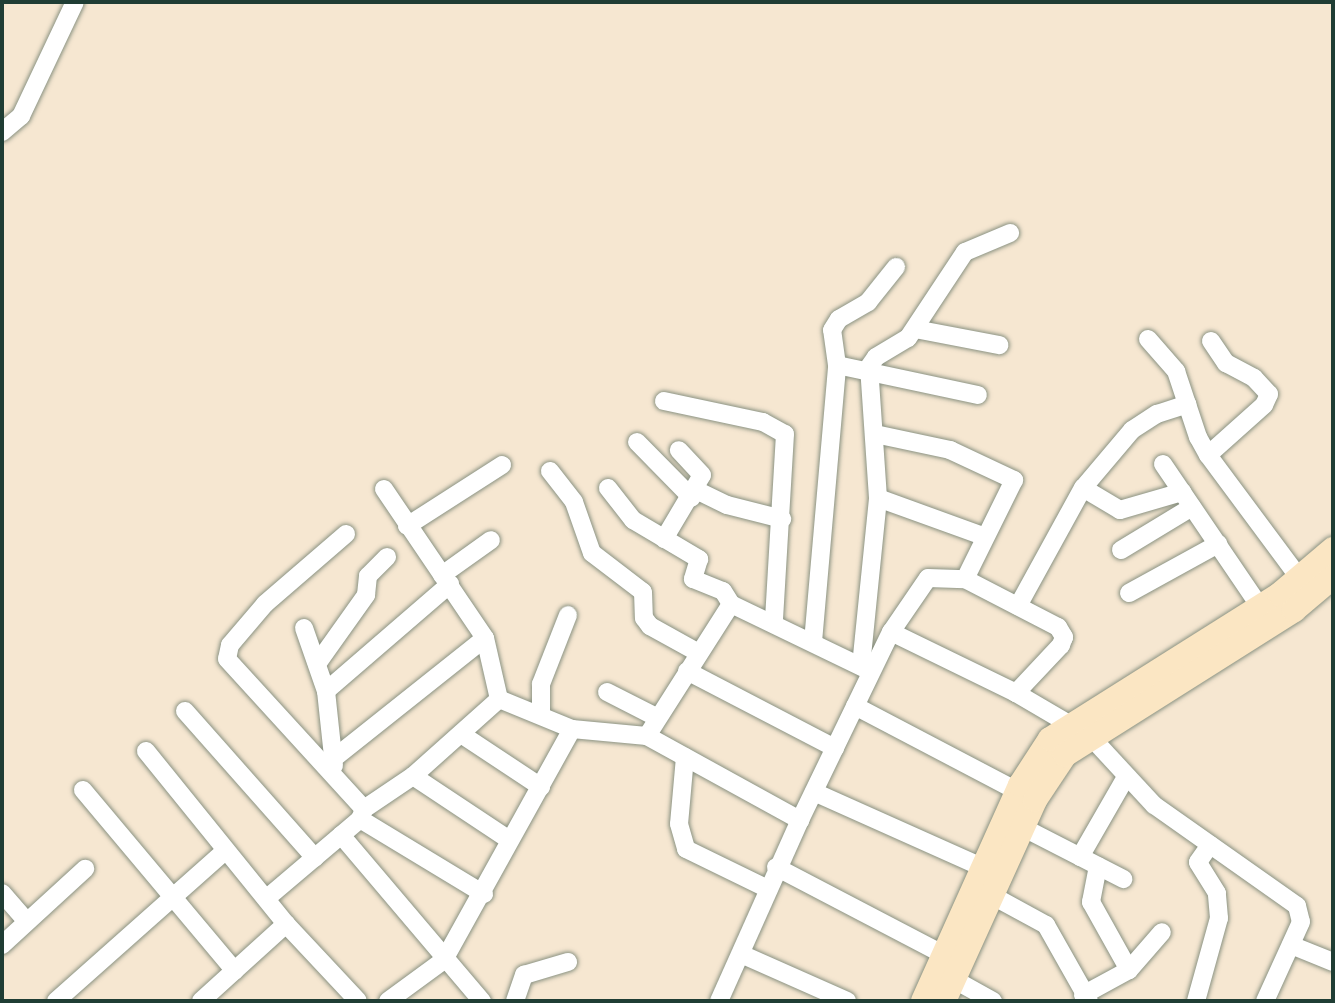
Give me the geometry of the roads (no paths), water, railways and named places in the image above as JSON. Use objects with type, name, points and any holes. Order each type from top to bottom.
[{"type":"street","points":[[2,132],[21,116],[75,2]]},
{"type":"street","points":[[719,1001],[741,954],[766,888],[855,706],[867,669],[878,498],[870,372],[876,357],[901,344],[915,329],[965,252],[1010,233]]},
{"type":"street","points":[[813,642],[837,365],[835,322],[862,308],[895,268]]},
{"type":"street","points":[[915,329],[999,345]]},
{"type":"street","points":[[1148,339],[1176,371],[1208,454],[1300,579]]},
{"type":"street","points":[[1208,454],[1264,405],[1269,394],[1254,378],[1226,363],[1211,341]]},
{"type":"street","points":[[837,365],[978,395]]},
{"type":"street","points":[[664,401],[763,422],[785,434],[774,621]]},
{"type":"street","points":[[1018,606],[1083,488],[1132,430],[1157,414],[1187,404]]},
{"type":"street","points":[[875,434],[950,450],[1014,480],[983,536],[965,579]]},
{"type":"street","points":[[637,442],[694,494],[782,519]]},
{"type":"street","points":[[664,539],[694,494],[702,475],[679,450]]},
{"type":"street","points":[[1163,464],[1266,615]]},
{"type":"street","points":[[407,526],[502,465]]},
{"type":"street","points":[[550,471],[574,502],[592,553],[643,592],[644,618],[650,625],[698,653]]},
{"type":"street","points":[[608,488],[633,520],[699,559],[693,579],[723,591],[731,604],[774,621],[867,669]]},
{"type":"street","points":[[1083,488],[1120,510],[1187,499]]},
{"type":"street","points":[[384,489],[485,638],[499,699]]},
{"type":"street","points":[[878,498],[983,536]]},
{"type":"street","points":[[1121,550],[1187,499]]},
{"type":"street","points":[[346,534],[265,604],[227,650],[227,659],[246,683],[334,768],[362,814],[484,894]]},
{"type":"street","points":[[326,691],[491,540]]},
{"type":"street","points":[[1129,593],[1218,544]]},
{"type":"street","points":[[1266,615],[1333,549]]},
{"type":"street","points":[[317,664],[366,595],[368,576],[387,556]]},
{"type":"street","points":[[867,669],[923,581],[935,576],[965,579],[1058,626],[1064,637],[1016,693]]},
{"type":"street","points":[[991,879],[1017,792],[1043,748],[1081,730],[1266,615],[1333,577]]},
{"type":"street","points":[[647,736],[731,604]]},
{"type":"street","points":[[541,715],[541,684],[568,615]]},
{"type":"street","points":[[304,628],[326,691],[334,768]]},
{"type":"street","points":[[891,632],[1016,693],[1081,730],[1154,805],[1301,911],[1291,945],[1265,1001]]},
{"type":"street","points":[[334,768],[485,638]]},
{"type":"street","points":[[687,671],[835,748]]},
{"type":"street","points":[[607,692],[658,718]]},
{"type":"street","points":[[499,699],[572,729],[647,736],[800,820]]},
{"type":"street","points":[[267,898],[362,814],[413,776],[499,699]]},
{"type":"street","points":[[855,706],[1017,792]]},
{"type":"street","points":[[185,711],[315,858]]},
{"type":"street","points":[[388,1001],[444,960],[484,894],[508,839],[541,787],[572,729]]},
{"type":"street","points":[[923,1001],[945,977],[991,879],[1058,763],[1081,730]]},
{"type":"street","points":[[461,734],[541,787]]},
{"type":"street","points":[[146,751],[286,924],[358,1001]]},
{"type":"street","points":[[685,757],[679,824],[686,849],[766,888]]},
{"type":"street","points":[[413,776],[508,839]]},
{"type":"street","points":[[1080,857],[1126,777]]},
{"type":"street","points":[[83,790],[176,897],[235,971]]},
{"type":"street","points":[[814,792],[991,879],[1046,925],[1086,998],[1129,970],[1162,932]]},
{"type":"street","points":[[1021,827],[1123,878]]},
{"type":"street","points":[[341,835],[444,960],[482,1001]]},
{"type":"street","points":[[1196,1001],[1219,918],[1217,893],[1198,862],[1210,845]]},
{"type":"street","points":[[56,1001],[226,850]]},
{"type":"street","points":[[1098,866],[1091,902],[1129,970]]},
{"type":"street","points":[[776,867],[945,977],[993,1001]]},
{"type":"street","points":[[2,944],[85,869]]},
{"type":"street","points":[[2,893],[26,921]]},
{"type":"street","points":[[201,1001],[286,924]]},
{"type":"street","points":[[1291,945],[1333,962]]},
{"type":"street","points":[[741,954],[848,1001]]},
{"type":"street","points":[[515,1001],[524,975],[568,962]]}]
